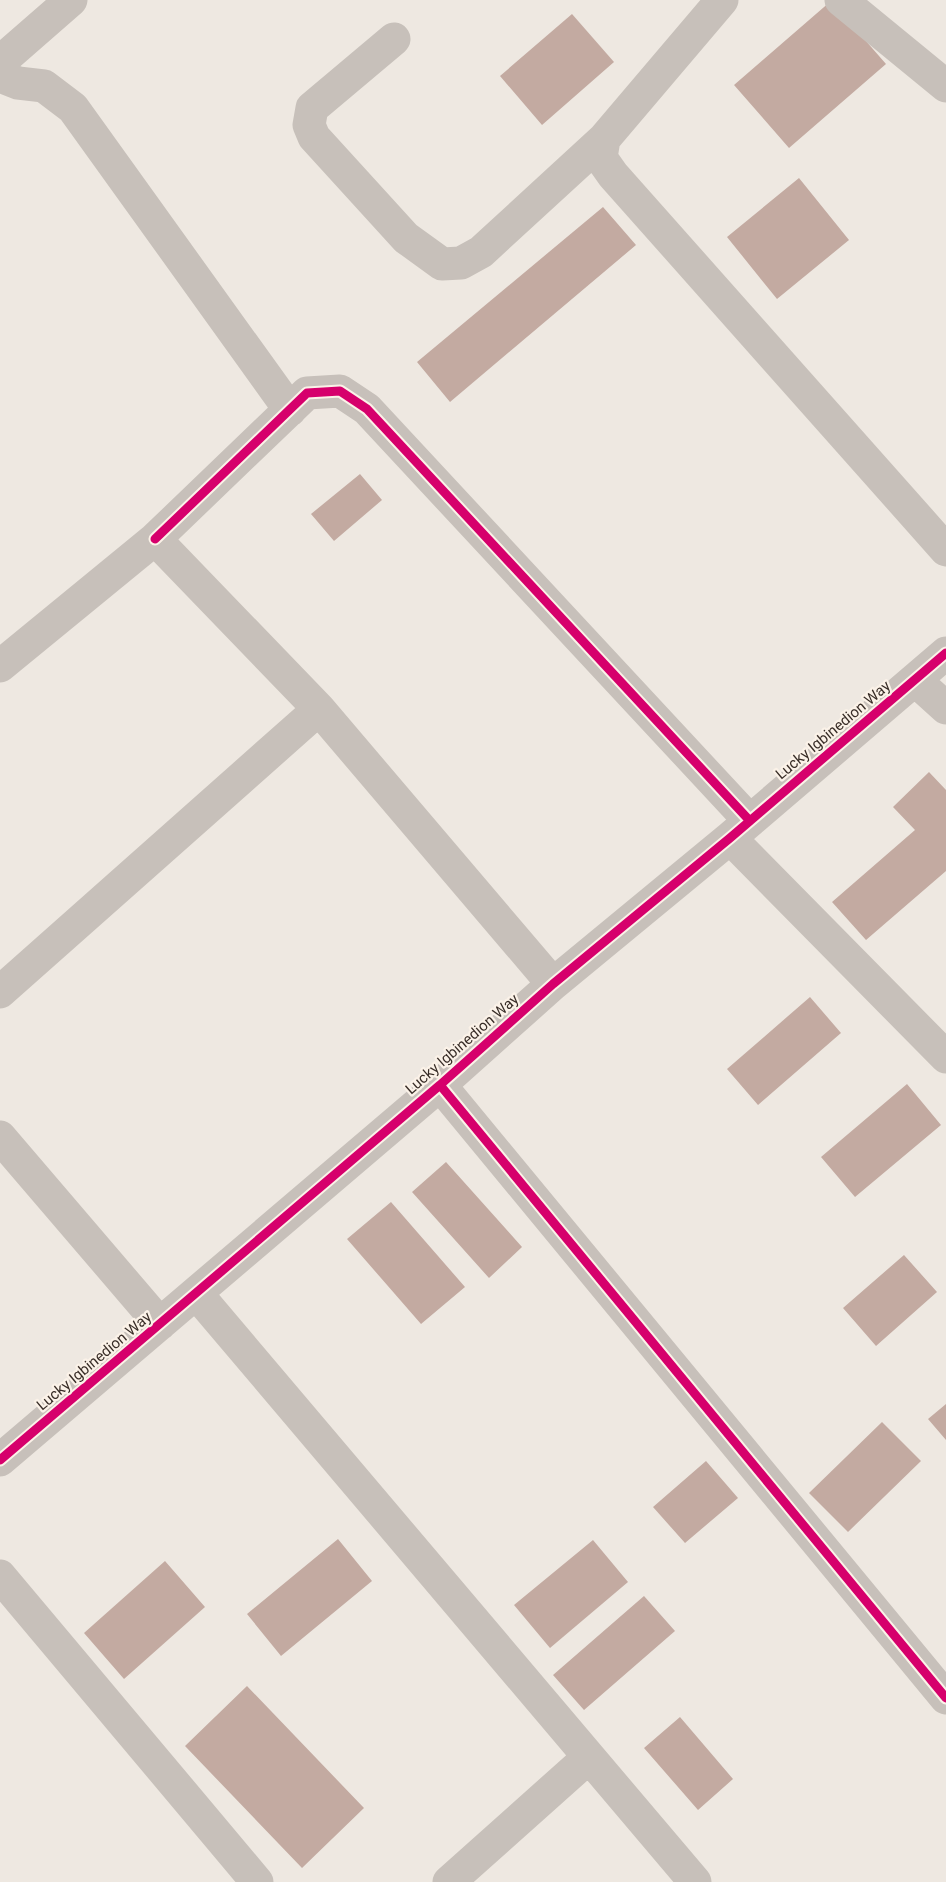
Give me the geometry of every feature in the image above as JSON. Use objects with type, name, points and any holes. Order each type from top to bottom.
[{"type":"street","points":[[0,62],[71,0]]},
{"type":"street","points":[[394,39],[312,108],[309,125],[314,137],[406,238],[442,264],[461,264],[481,252],[604,139],[722,0]]},
{"type":"street","points":[[841,0],[946,86]]},
{"type":"street","points":[[0,76],[18,83],[44,86],[73,108],[290,410]]},
{"type":"street","points":[[604,139],[601,158],[613,176],[946,550]]},
{"type":"street","points":[[0,666],[155,539],[307,393],[339,391],[367,409],[946,1058]]},
{"type":"street","points":[[155,539],[319,709],[553,984]]},
{"type":"street","name":"Lucky Igbinedion Way","points":[[0,1460],[440,1085],[553,984],[740,829],[946,653]]},
{"type":"street","points":[[915,680],[946,708]]},
{"type":"street","points":[[0,992],[319,709]]},
{"type":"street","points":[[440,1085],[946,1698]]},
{"type":"street","points":[[0,1137],[160,1324]]},
{"type":"street","points":[[196,1293],[695,1882]]},
{"type":"street","points":[[0,1576],[257,1882]]},
{"type":"street","points":[[449,1882],[589,1757]]},
{"type":"building","points":[[831,1],[886,64],[789,148],[734,85]]},
{"type":"building","points":[[572,14],[614,62],[542,125],[500,76]]},
{"type":"building","points":[[799,178],[849,240],[777,299],[727,237]]},
{"type":"building","points":[[603,207],[636,245],[450,402],[417,362]]},
{"type":"building","points":[[360,474],[382,500],[334,541],[311,514]]},
{"type":"building","points":[[929,772],[946,790],[946,871],[866,940],[832,902],[915,830],[893,807]]},
{"type":"building","points":[[810,997],[841,1033],[758,1105],[727,1069]]},
{"type":"building","points":[[907,1084],[941,1125],[855,1197],[821,1157]]},
{"type":"building","points":[[446,1162],[522,1247],[489,1278],[412,1192]]},
{"type":"building","points":[[391,1202],[465,1287],[421,1324],[347,1239]]},
{"type":"building","points":[[904,1255],[937,1292],[876,1346],[843,1308]]},
{"type":"building","points":[[946,1404],[946,1440],[928,1419]]},
{"type":"building","points":[[882,1422],[921,1461],[848,1532],[809,1493]]},
{"type":"building","points":[[706,1461],[738,1498],[685,1543],[653,1507]]},
{"type":"building","points":[[338,1539],[372,1581],[281,1656],[247,1614]]},
{"type":"building","points":[[593,1540],[628,1582],[550,1648],[514,1605]]},
{"type":"building","points":[[165,1561],[205,1607],[124,1679],[84,1633]]},
{"type":"building","points":[[644,1596],[675,1631],[584,1710],[553,1675]]},
{"type":"building","points":[[247,1686],[364,1808],[302,1868],[185,1746]]},
{"type":"building","points":[[680,1717],[733,1779],[698,1810],[644,1748]]},
{"type":"cycle path","points":[[155,539],[307,393],[340,391],[367,409],[750,821]]},
{"type":"cycle path","points":[[0,1460],[440,1085],[553,984],[730,838],[946,653]]},
{"type":"cycle path","points":[[440,1085],[946,1698]]}]
